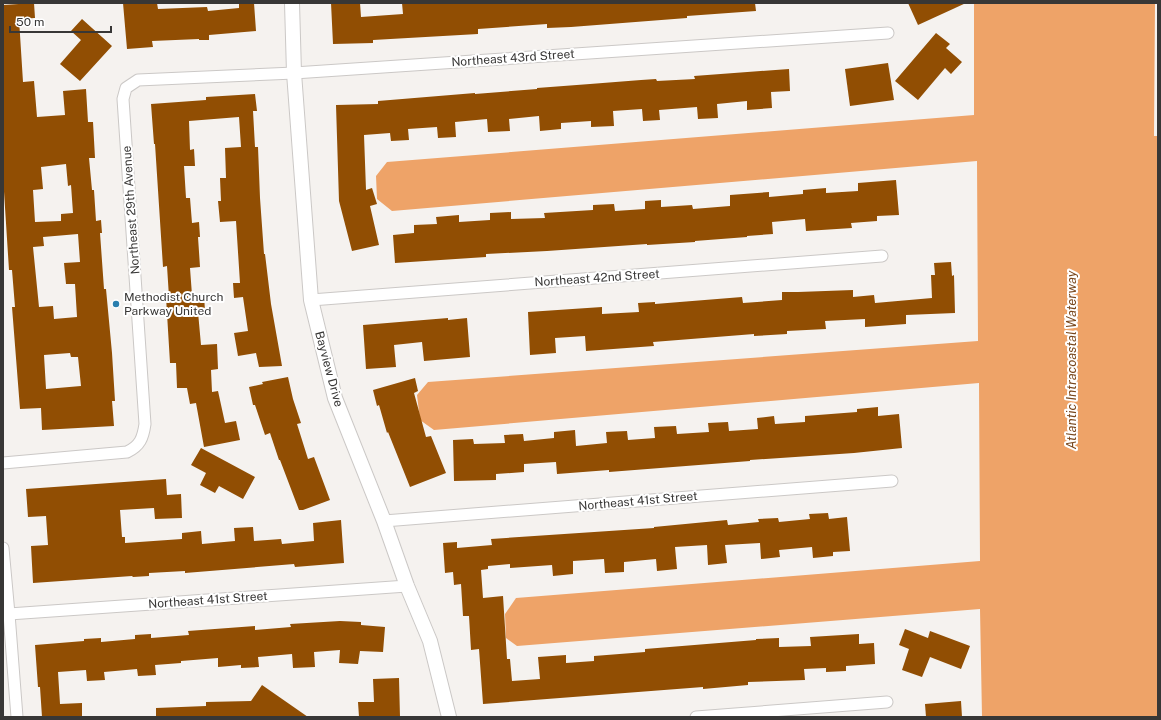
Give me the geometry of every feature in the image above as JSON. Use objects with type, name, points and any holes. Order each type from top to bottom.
[{"type":"street","name":"Bayview Drive","points":[[292,3],[294,73],[311,300],[335,398],[430,641],[449,717]]},
{"type":"street","name":"Northeast 43rd Street","points":[[138,80],[294,73],[888,33]]},
{"type":"street","name":"Northeast 29th Avenue","points":[[3,463],[127,452],[135,448],[141,441],[144,433],[145,424],[124,99],[126,88],[138,80]]},
{"type":"street","name":"Northeast 42nd Street","points":[[311,300],[882,256]]},
{"type":"street","name":"Northeast 41st Street","points":[[384,522],[892,481]]},
{"type":"street","points":[[3,548],[10,614],[17,717]]},
{"type":"street","name":"Northeast 41st Street","points":[[10,614],[408,586]]},
{"type":"street","points":[[696,717],[886,702]]},
{"type":"water","name":"Atlantic Intracoastal Waterway","points":[[974,3],[1155,3],[1154,136],[1158,136],[1158,717],[982,717],[980,609],[517,646],[506,638],[505,614],[516,598],[980,561],[979,383],[434,430],[420,420],[417,395],[428,382],[978,341],[977,161],[392,211],[377,199],[376,176],[387,162],[974,115]]},
{"type":"building","points":[[34,3],[35,18],[19,19],[23,82],[34,81],[37,117],[65,115],[63,91],[86,89],[88,122],[93,122],[95,158],[89,158],[92,190],[94,190],[96,221],[101,220],[102,233],[100,233],[104,289],[106,289],[112,353],[115,401],[112,401],[114,426],[42,430],[41,408],[20,409],[12,307],[15,307],[12,270],[9,270],[3,176],[3,5]],"holes":[[[66,164],[68,186],[71,185],[73,213],[61,214],[61,221],[35,222],[33,190],[43,189],[41,167]],[[78,234],[80,262],[64,263],[66,284],[75,284],[77,317],[54,319],[53,306],[39,307],[33,247],[44,246],[43,237]],[[70,353],[71,357],[78,357],[81,386],[46,389],[44,355]]]},
{"type":"building","points":[[123,3],[157,3],[158,9],[207,7],[208,11],[239,8],[239,3],[254,3],[256,31],[209,35],[209,40],[152,41],[153,47],[127,49]]},
{"type":"building","points":[[331,3],[360,3],[361,17],[403,14],[402,3],[755,3],[756,11],[571,27],[547,28],[547,24],[478,29],[478,34],[373,40],[373,43],[333,44]]},
{"type":"building","points":[[908,3],[966,3],[918,25]]},
{"type":"building","points":[[82,19],[112,46],[80,81],[60,64],[81,40],[71,31]]},
{"type":"building","points":[[936,33],[950,44],[946,48],[962,62],[951,74],[945,68],[918,100],[895,81]]},
{"type":"building","points":[[888,63],[894,100],[850,106],[845,69]]},
{"type":"building","points":[[789,69],[790,91],[771,92],[772,108],[747,110],[747,101],[717,104],[718,118],[698,119],[697,107],[659,110],[660,120],[643,121],[642,109],[613,111],[614,126],[591,127],[591,121],[561,123],[561,129],[540,131],[539,116],[509,119],[510,131],[488,132],[487,119],[455,122],[456,137],[438,138],[437,127],[408,129],[409,140],[391,141],[390,133],[364,135],[366,190],[372,188],[377,204],[370,206],[379,245],[352,251],[339,201],[336,105],[378,104],[378,101],[641,80],[656,79],[657,81],[695,79],[694,76]]},
{"type":"building","points":[[255,94],[257,111],[253,111],[255,147],[258,147],[264,254],[282,366],[259,367],[256,353],[238,356],[234,333],[248,331],[243,297],[234,298],[233,283],[240,283],[236,221],[220,222],[218,201],[221,201],[220,178],[226,178],[225,148],[241,147],[239,117],[189,121],[190,150],[194,149],[195,166],[184,166],[186,198],[190,198],[192,223],[199,222],[200,237],[198,237],[200,267],[190,268],[192,295],[204,294],[205,312],[198,312],[201,345],[217,344],[218,369],[211,370],[212,392],[218,391],[225,423],[236,421],[240,440],[204,447],[196,403],[190,404],[187,388],[177,388],[176,363],[170,363],[166,297],[169,297],[167,266],[163,267],[151,104],[206,100],[206,97]]},
{"type":"building","points":[[896,180],[899,215],[877,216],[877,221],[851,223],[852,228],[806,231],[805,219],[772,222],[773,234],[747,237],[695,242],[486,254],[486,257],[395,263],[393,235],[414,233],[414,225],[437,224],[436,217],[459,215],[459,222],[490,220],[490,213],[511,212],[511,219],[545,218],[544,213],[593,210],[593,205],[614,204],[615,211],[645,209],[645,201],[661,200],[661,207],[692,205],[693,209],[730,206],[730,195],[769,192],[769,197],[803,194],[803,190],[826,188],[826,193],[858,191],[858,183]]},
{"type":"building","points":[[951,262],[952,276],[954,275],[955,313],[906,315],[906,324],[865,327],[865,319],[825,321],[826,329],[787,331],[787,334],[754,336],[754,334],[653,342],[654,346],[586,351],[585,336],[555,338],[556,353],[530,355],[528,312],[602,307],[602,314],[639,312],[638,303],[655,302],[655,304],[742,297],[743,303],[782,300],[782,292],[853,290],[853,297],[874,295],[875,303],[932,298],[931,275],[935,275],[934,263]]},
{"type":"building","points":[[448,318],[448,320],[467,318],[470,357],[424,361],[422,342],[394,345],[396,367],[366,369],[363,325]]},
{"type":"building","points":[[288,377],[301,423],[297,424],[308,459],[314,457],[330,500],[303,510],[299,510],[270,433],[265,435],[255,405],[253,405],[249,387],[263,384],[262,382]]},
{"type":"building","points":[[415,378],[418,391],[414,393],[426,437],[431,436],[446,473],[410,487],[388,432],[387,433],[373,390]]},
{"type":"building","points":[[878,407],[878,416],[899,414],[902,448],[609,472],[609,470],[557,474],[556,462],[524,464],[524,472],[496,474],[496,480],[454,481],[453,440],[473,439],[474,444],[505,443],[504,435],[523,434],[524,441],[554,438],[554,432],[575,430],[576,446],[607,443],[606,432],[627,431],[628,440],[655,438],[654,427],[676,426],[677,434],[709,432],[708,423],[728,422],[729,431],[758,429],[757,418],[774,416],[775,424],[805,422],[805,416],[857,412],[857,409]]},
{"type":"building","points":[[201,448],[255,477],[243,499],[219,486],[215,493],[200,485],[206,473],[191,465]]},
{"type":"building","points":[[166,479],[167,495],[181,494],[182,518],[155,519],[154,508],[120,510],[122,537],[125,537],[125,543],[182,539],[182,533],[201,531],[202,544],[235,541],[234,528],[253,527],[254,541],[281,539],[282,544],[314,541],[313,523],[341,520],[344,563],[295,567],[294,564],[185,573],[185,571],[149,573],[149,576],[33,583],[31,546],[48,545],[46,516],[28,517],[26,489]]},
{"type":"building","points":[[828,513],[829,519],[847,517],[850,551],[833,552],[833,556],[813,558],[812,547],[779,550],[780,557],[761,559],[760,543],[725,545],[727,563],[708,565],[707,545],[675,547],[677,569],[657,571],[656,559],[624,562],[624,572],[605,573],[604,559],[573,561],[573,574],[553,576],[552,565],[510,568],[510,564],[488,566],[488,569],[481,570],[483,598],[503,596],[507,659],[510,659],[512,681],[540,679],[538,657],[566,655],[566,663],[594,661],[594,656],[645,652],[645,649],[779,638],[779,647],[811,646],[810,637],[859,634],[859,644],[874,643],[875,664],[846,666],[846,671],[826,672],[826,668],[804,669],[805,680],[748,682],[748,685],[703,689],[703,687],[483,704],[479,649],[471,650],[469,616],[463,616],[461,584],[454,585],[453,572],[445,573],[443,543],[457,542],[457,548],[492,545],[491,539],[654,528],[727,520],[728,525],[759,522],[758,519],[778,518],[779,522],[810,519],[809,514]]},
{"type":"building","points":[[340,621],[361,622],[361,625],[385,627],[383,652],[360,651],[358,664],[339,663],[340,650],[314,652],[315,667],[293,668],[292,654],[258,657],[259,667],[241,668],[241,665],[218,667],[218,658],[181,661],[181,663],[155,665],[156,675],[138,676],[137,669],[104,672],[105,680],[87,681],[86,670],[58,672],[60,704],[82,703],[82,717],[42,717],[35,645],[84,641],[84,639],[101,638],[101,642],[135,639],[135,635],[151,634],[151,638],[189,635],[188,631],[255,626],[255,630],[291,627],[290,624]]},
{"type":"building","points":[[905,629],[928,638],[930,631],[970,646],[961,669],[930,657],[922,677],[902,670],[909,649],[899,645]]},
{"type":"building","points":[[399,678],[400,717],[359,717],[358,702],[374,702],[373,679]]},
{"type":"building","points":[[262,685],[308,717],[156,717],[156,708],[206,706],[206,702],[251,701]]},
{"type":"building","points":[[961,701],[962,717],[926,717],[925,704]]},
{"type":"place","name":"Methodist Church Parkway United","points":[[116,304]]}]
